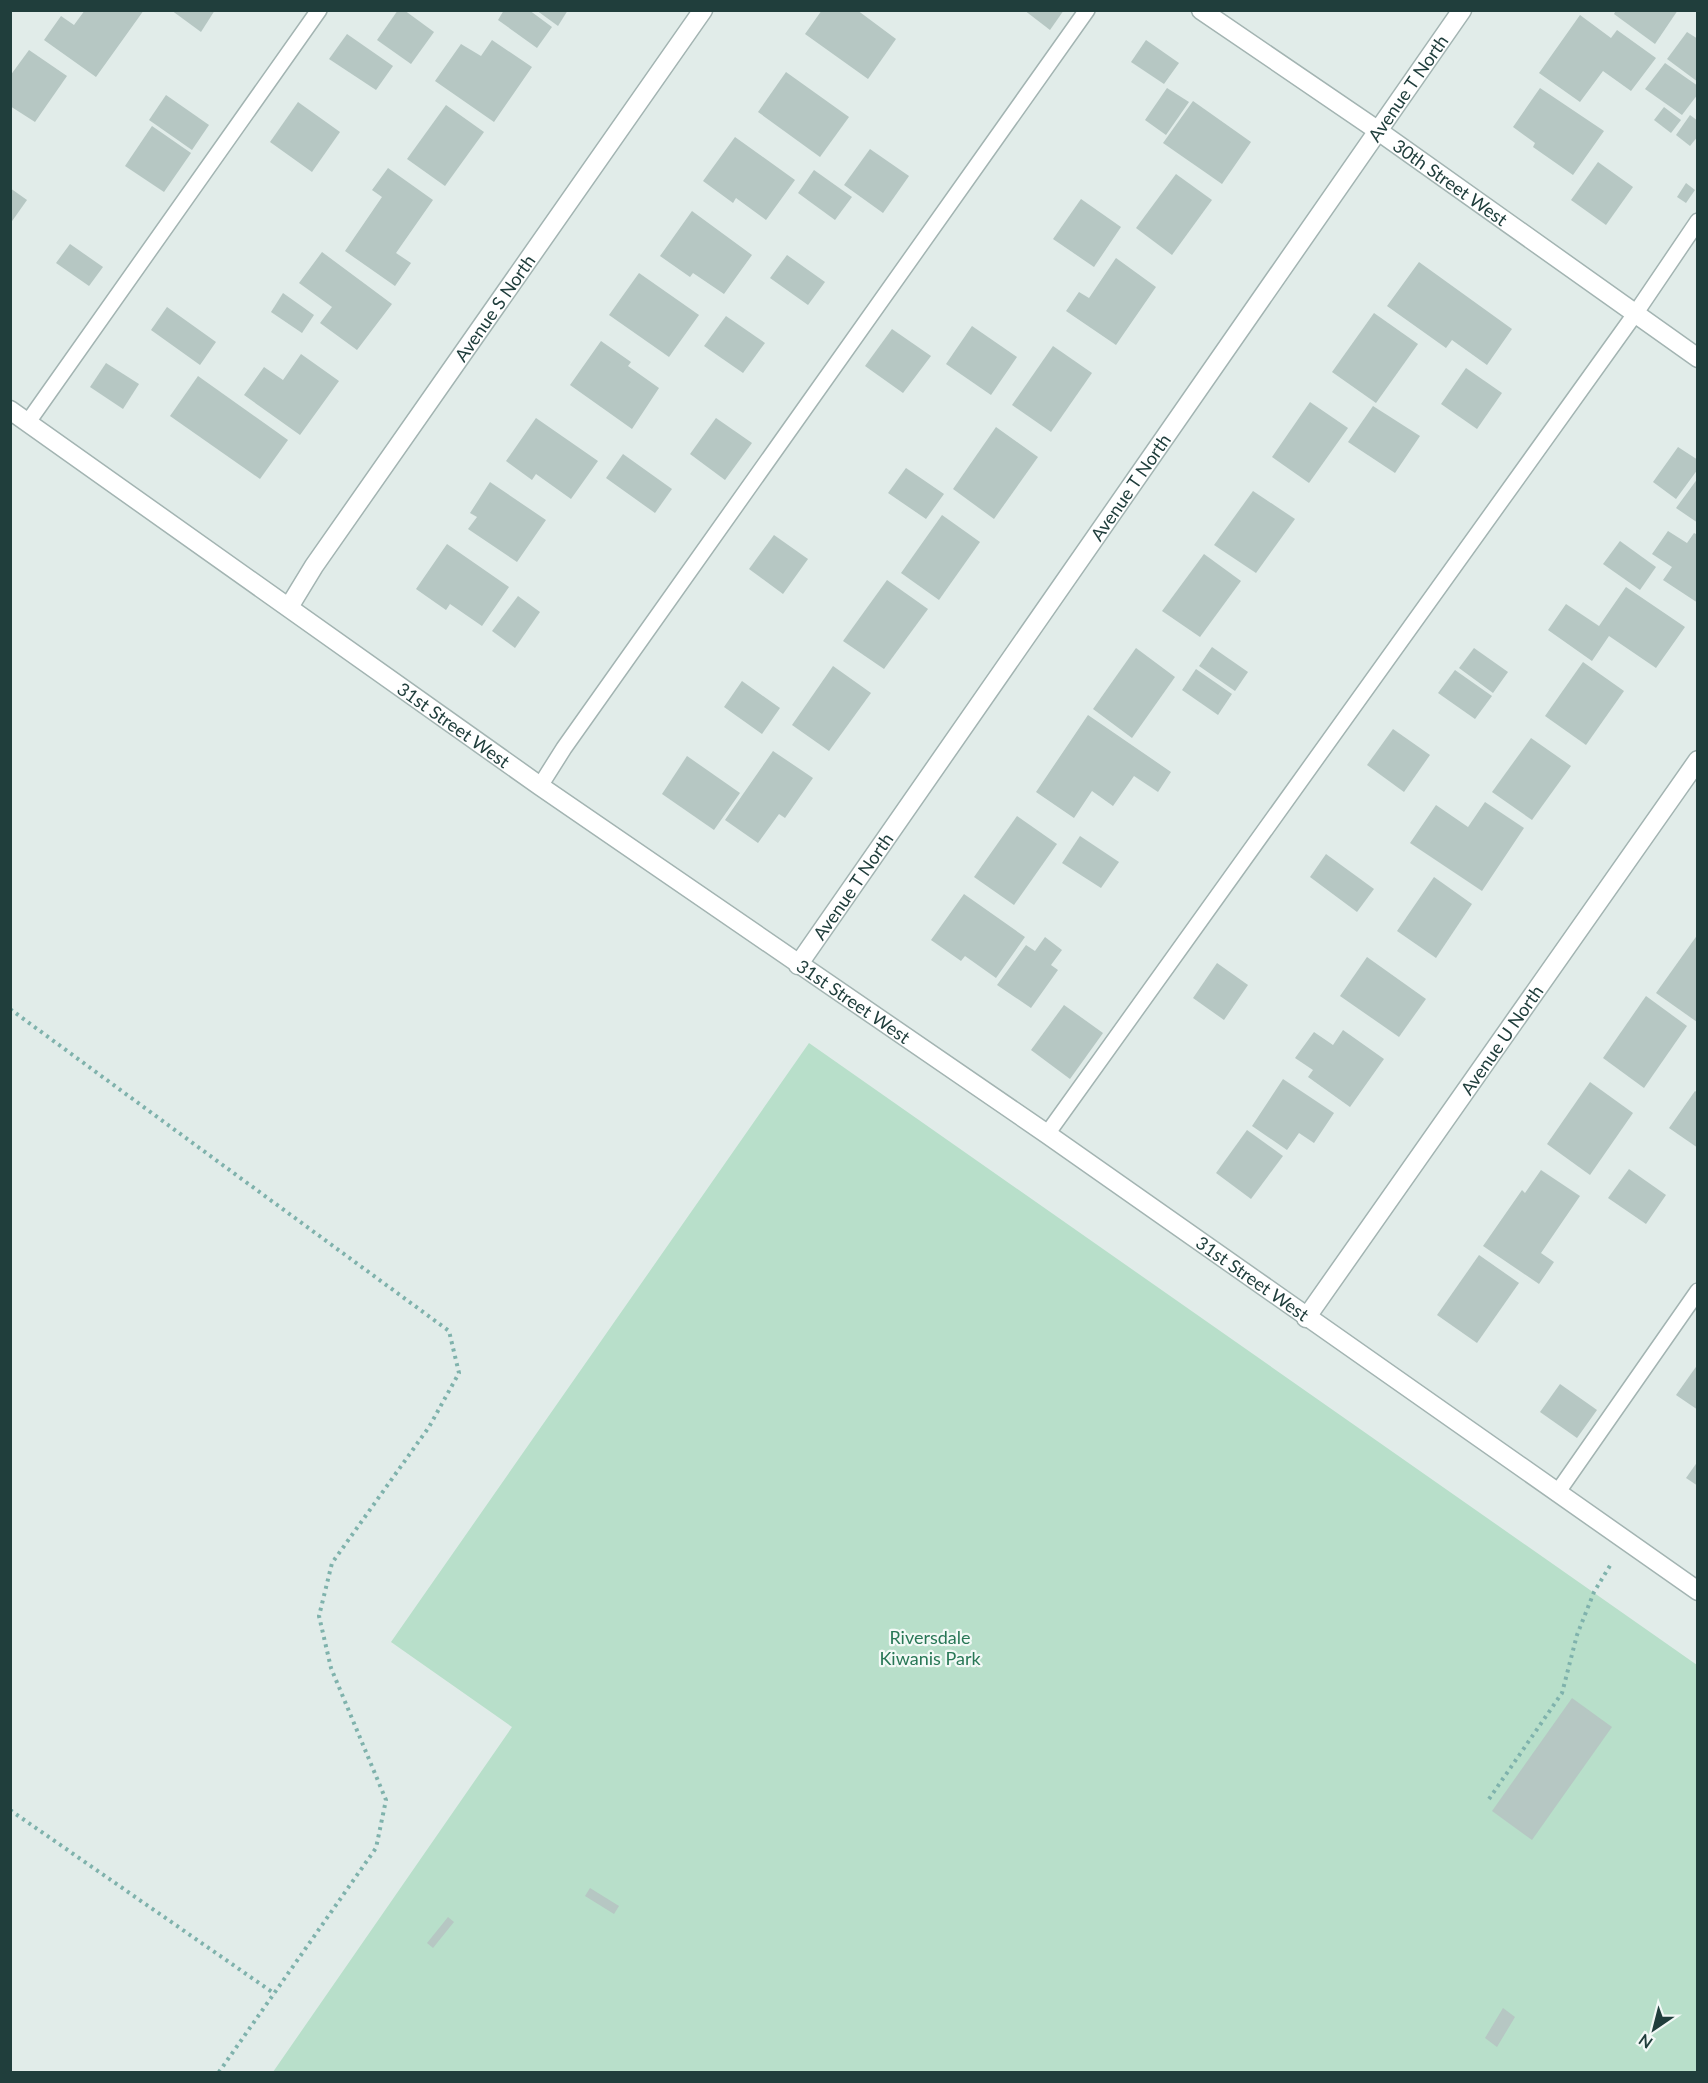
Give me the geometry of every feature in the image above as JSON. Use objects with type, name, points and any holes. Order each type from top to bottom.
[{"type":"street","name":"Avenue S North","points":[[289,607],[328,547],[702,10]]},
{"type":"street","name":"30th Street West","points":[[1201,10],[1377,130],[1698,358]]},
{"type":"street","name":"Avenue T North","points":[[798,965],[1462,10]]},
{"type":"street","name":"31st Street West","points":[[10,410],[540,786],[1047,1134],[1698,1591]]},
{"type":"street","name":"Avenue U North","points":[[1306,1318],[1698,760]]},
{"type":"lane","points":[[28,422],[319,10]]},
{"type":"lane","points":[[540,786],[564,748],[1087,10]]},
{"type":"lane","points":[[1047,1134],[1635,314],[1698,221]]},
{"type":"lane","points":[[1557,1492],[1698,1291]]},
{"type":"path","points":[[10,1009],[448,1331],[459,1373],[429,1427],[333,1563],[319,1616],[332,1668],[387,1800],[376,1848],[219,2073]]},
{"type":"path","points":[[1489,1799],[1562,1693],[1577,1635],[1594,1592],[1626,1541]]},
{"type":"path","points":[[10,1810],[275,1994]]},
{"type":"green space","name":"Riversdale Kiwanis Park","points":[[809,1043],[1697,1665],[1697,2072],[273,2072],[512,1727],[391,1642]]},
{"type":"building","points":[[85,10],[144,10],[96,77],[44,40],[61,16],[74,25]]},
{"type":"building","points":[[171,10],[215,10],[201,32]]},
{"type":"building","points":[[398,10],[404,10],[434,32],[411,64],[377,40]]},
{"type":"building","points":[[504,10],[529,10],[552,27],[537,48],[498,20]]},
{"type":"building","points":[[536,10],[568,10],[558,26]]},
{"type":"building","points":[[822,10],[857,10],[896,39],[868,79],[805,34]]},
{"type":"building","points":[[1024,10],[1064,10],[1050,30]]},
{"type":"building","points":[[1616,10],[1678,10],[1655,44],[1614,14]]},
{"type":"building","points":[[1580,15],[1611,38],[1617,30],[1656,58],[1631,91],[1603,71],[1580,102],[1539,73]]},
{"type":"building","points":[[1687,32],[1698,39],[1698,82],[1667,59]]},
{"type":"building","points":[[347,34],[393,66],[376,90],[329,59]]},
{"type":"building","points":[[492,40],[532,67],[494,122],[435,81],[461,44],[481,56]]},
{"type":"building","points":[[1146,40],[1179,63],[1164,84],[1131,62]]},
{"type":"building","points":[[29,50],[67,76],[35,122],[10,106],[10,76]]},
{"type":"building","points":[[1665,63],[1698,86],[1698,94],[1682,115],[1645,89]]},
{"type":"building","points":[[786,72],[849,117],[820,157],[758,112]]},
{"type":"building","points":[[1167,88],[1189,102],[1166,135],[1145,120]]},
{"type":"building","points":[[1540,88],[1604,131],[1573,175],[1533,147],[1535,143],[1513,127]]},
{"type":"building","points":[[166,95],[209,125],[192,150],[149,120]]},
{"type":"building","points":[[1193,101],[1251,142],[1222,184],[1163,143]]},
{"type":"building","points":[[298,102],[340,132],[312,172],[270,142]]},
{"type":"building","points":[[446,105],[484,132],[445,186],[407,159]]},
{"type":"building","points":[[1664,107],[1681,120],[1671,133],[1654,120]]},
{"type":"building","points":[[1690,115],[1698,121],[1698,136],[1690,146],[1676,135]]},
{"type":"building","points":[[152,126],[191,153],[164,192],[125,166]]},
{"type":"building","points":[[735,137],[795,180],[766,220],[736,198],[733,203],[703,181]]},
{"type":"building","points":[[870,149],[909,176],[883,213],[844,185]]},
{"type":"building","points":[[1598,162],[1633,187],[1606,225],[1571,200]]},
{"type":"building","points":[[388,168],[433,200],[396,253],[411,263],[395,286],[345,251],[382,197],[372,190]]},
{"type":"building","points":[[814,170],[852,197],[835,220],[798,193]]},
{"type":"building","points":[[1176,174],[1212,200],[1172,255],[1136,228]]},
{"type":"building","points":[[1686,183],[1695,190],[1686,203],[1677,197]]},
{"type":"building","points":[[10,188],[27,200],[10,224]]},
{"type":"building","points":[[1081,199],[1121,227],[1094,267],[1053,239]]},
{"type":"building","points":[[692,211],[752,255],[724,294],[693,273],[690,277],[660,256]]},
{"type":"building","points":[[70,244],[103,267],[89,286],[56,263]]},
{"type":"building","points":[[322,252],[392,304],[357,350],[320,323],[332,307],[299,283]]},
{"type":"building","points":[[787,255],[825,282],[808,305],[770,278]]},
{"type":"building","points":[[1116,258],[1156,287],[1116,345],[1066,311],[1079,292],[1089,298]]},
{"type":"building","points":[[1419,262],[1512,329],[1487,365],[1452,340],[1446,348],[1387,306]]},
{"type":"building","points":[[639,273],[699,315],[669,357],[609,315]]},
{"type":"building","points":[[283,293],[314,315],[302,333],[271,312]]},
{"type":"building","points":[[167,307],[216,342],[200,365],[151,330]]},
{"type":"building","points":[[1374,313],[1418,344],[1376,403],[1332,372]]},
{"type":"building","points":[[726,316],[765,343],[743,373],[704,346]]},
{"type":"building","points":[[972,326],[1017,357],[991,395],[946,364]]},
{"type":"building","points":[[892,329],[931,356],[903,393],[865,366]]},
{"type":"building","points":[[601,341],[631,362],[628,366],[659,388],[632,429],[570,385]]},
{"type":"building","points":[[1053,346],[1092,373],[1051,432],[1012,405]]},
{"type":"building","points":[[301,354],[339,381],[300,435],[244,395],[264,367],[283,380]]},
{"type":"building","points":[[106,363],[139,384],[123,409],[90,387]]},
{"type":"building","points":[[1466,368],[1502,393],[1477,429],[1441,404]]},
{"type":"building","points":[[198,376],[288,440],[260,479],[170,416]]},
{"type":"building","points":[[1310,402],[1348,428],[1309,483],[1272,457]]},
{"type":"building","points":[[1373,406],[1420,436],[1395,473],[1348,442]]},
{"type":"building","points":[[536,418],[598,461],[571,499],[536,474],[532,480],[506,461]]},
{"type":"building","points":[[716,418],[752,443],[725,480],[690,454]]},
{"type":"building","points":[[996,427],[1038,457],[994,519],[953,489]]},
{"type":"building","points":[[1678,447],[1698,460],[1698,469],[1676,499],[1653,482]]},
{"type":"building","points":[[623,454],[672,489],[655,513],[606,478]]},
{"type":"building","points":[[906,468],[944,494],[926,519],[888,493]]},
{"type":"building","points":[[1698,478],[1698,523],[1676,508]]},
{"type":"building","points":[[490,482],[546,520],[517,562],[468,529],[477,517],[470,513]]},
{"type":"building","points":[[1253,491],[1295,519],[1256,573],[1214,545]]},
{"type":"building","points":[[942,515],[980,542],[939,600],[901,573]]},
{"type":"building","points":[[1668,531],[1687,543],[1694,533],[1698,535],[1698,603],[1663,580],[1672,567],[1652,554]]},
{"type":"building","points":[[774,535],[808,559],[783,594],[749,569]]},
{"type":"building","points":[[1620,541],[1656,567],[1640,590],[1603,564]]},
{"type":"building","points":[[447,544],[509,587],[482,626],[450,604],[446,610],[416,589]]},
{"type":"building","points":[[1204,554],[1241,581],[1200,637],[1162,611]]},
{"type":"building","points":[[887,580],[928,609],[884,669],[843,641]]},
{"type":"building","points":[[1626,587],[1685,627],[1656,668],[1609,636],[1592,661],[1548,630],[1566,604],[1599,626]]},
{"type":"building","points":[[518,596],[540,612],[515,648],[492,631]]},
{"type":"building","points":[[1212,647],[1248,672],[1235,691],[1199,666]]},
{"type":"building","points":[[1136,648],[1175,677],[1132,738],[1093,709]]},
{"type":"building","points":[[1474,648],[1508,672],[1493,693],[1459,668]]},
{"type":"building","points":[[1583,662],[1624,691],[1586,745],[1545,716]]},
{"type":"building","points":[[833,666],[871,693],[829,751],[792,725]]},
{"type":"building","points":[[1196,669],[1232,694],[1218,715],[1182,690]]},
{"type":"building","points":[[1455,670],[1492,696],[1475,719],[1438,693]]},
{"type":"building","points":[[742,681],[780,708],[762,734],[724,707]]},
{"type":"building","points":[[1088,715],[1171,772],[1158,792],[1134,776],[1113,806],[1092,791],[1074,818],[1036,792]]},
{"type":"building","points":[[1393,729],[1430,755],[1404,792],[1367,765]]},
{"type":"building","points":[[1531,738],[1571,766],[1532,820],[1492,792]]},
{"type":"building","points":[[773,751],[813,778],[785,818],[779,814],[758,843],[725,820]]},
{"type":"building","points":[[687,756],[740,793],[714,830],[662,794]]},
{"type":"building","points":[[1485,802],[1524,828],[1482,891],[1410,843],[1436,805],[1468,827]]},
{"type":"building","points":[[1017,816],[1057,844],[1014,905],[974,877]]},
{"type":"building","points":[[1080,836],[1119,862],[1101,888],[1062,863]]},
{"type":"building","points":[[1326,854],[1374,889],[1357,912],[1310,877]]},
{"type":"building","points":[[1434,877],[1472,904],[1436,958],[1397,931]]},
{"type":"building","points":[[964,894],[1025,937],[996,978],[965,956],[961,961],[931,940]]},
{"type":"building","points":[[1698,934],[1698,1021],[1697,1022],[1656,993]]},
{"type":"building","points":[[1045,937],[1062,950],[1051,965],[1058,970],[1031,1008],[997,985],[1026,945],[1035,951]]},
{"type":"building","points":[[1367,957],[1426,999],[1399,1037],[1340,996]]},
{"type":"building","points":[[1217,963],[1248,985],[1224,1020],[1193,998]]},
{"type":"building","points":[[1646,996],[1687,1026],[1644,1088],[1603,1058]]},
{"type":"building","points":[[1064,1005],[1103,1033],[1070,1079],[1031,1050]]},
{"type":"building","points":[[1343,1030],[1384,1059],[1350,1107],[1308,1077],[1313,1070],[1295,1058],[1314,1032],[1333,1045]]},
{"type":"building","points":[[1283,1079],[1334,1113],[1314,1143],[1299,1133],[1287,1150],[1252,1126]]},
{"type":"building","points":[[1590,1082],[1633,1113],[1590,1175],[1547,1144]]},
{"type":"building","points":[[1695,1091],[1698,1093],[1698,1148],[1669,1128]]},
{"type":"building","points":[[1247,1130],[1283,1156],[1251,1199],[1216,1173]]},
{"type":"building","points":[[1629,1169],[1666,1195],[1646,1224],[1608,1198]]},
{"type":"building","points":[[1541,1170],[1580,1196],[1541,1253],[1554,1262],[1539,1284],[1483,1246],[1522,1190],[1525,1193]]},
{"type":"building","points":[[1479,1255],[1519,1283],[1477,1343],[1437,1315]]},
{"type":"building","points":[[1698,1364],[1698,1410],[1676,1395]]},
{"type":"building","points":[[1560,1384],[1597,1410],[1577,1438],[1540,1412]]},
{"type":"building","points":[[1698,1461],[1698,1486],[1686,1478]]},
{"type":"building","points":[[1572,1698],[1612,1727],[1532,1840],[1492,1811]]},
{"type":"building","points":[[590,1888],[619,1906],[614,1914],[585,1896]]},
{"type":"building","points":[[448,1917],[454,1922],[433,1948],[427,1943]]},
{"type":"building","points":[[1503,2008],[1515,2017],[1497,2047],[1485,2038]]}]
